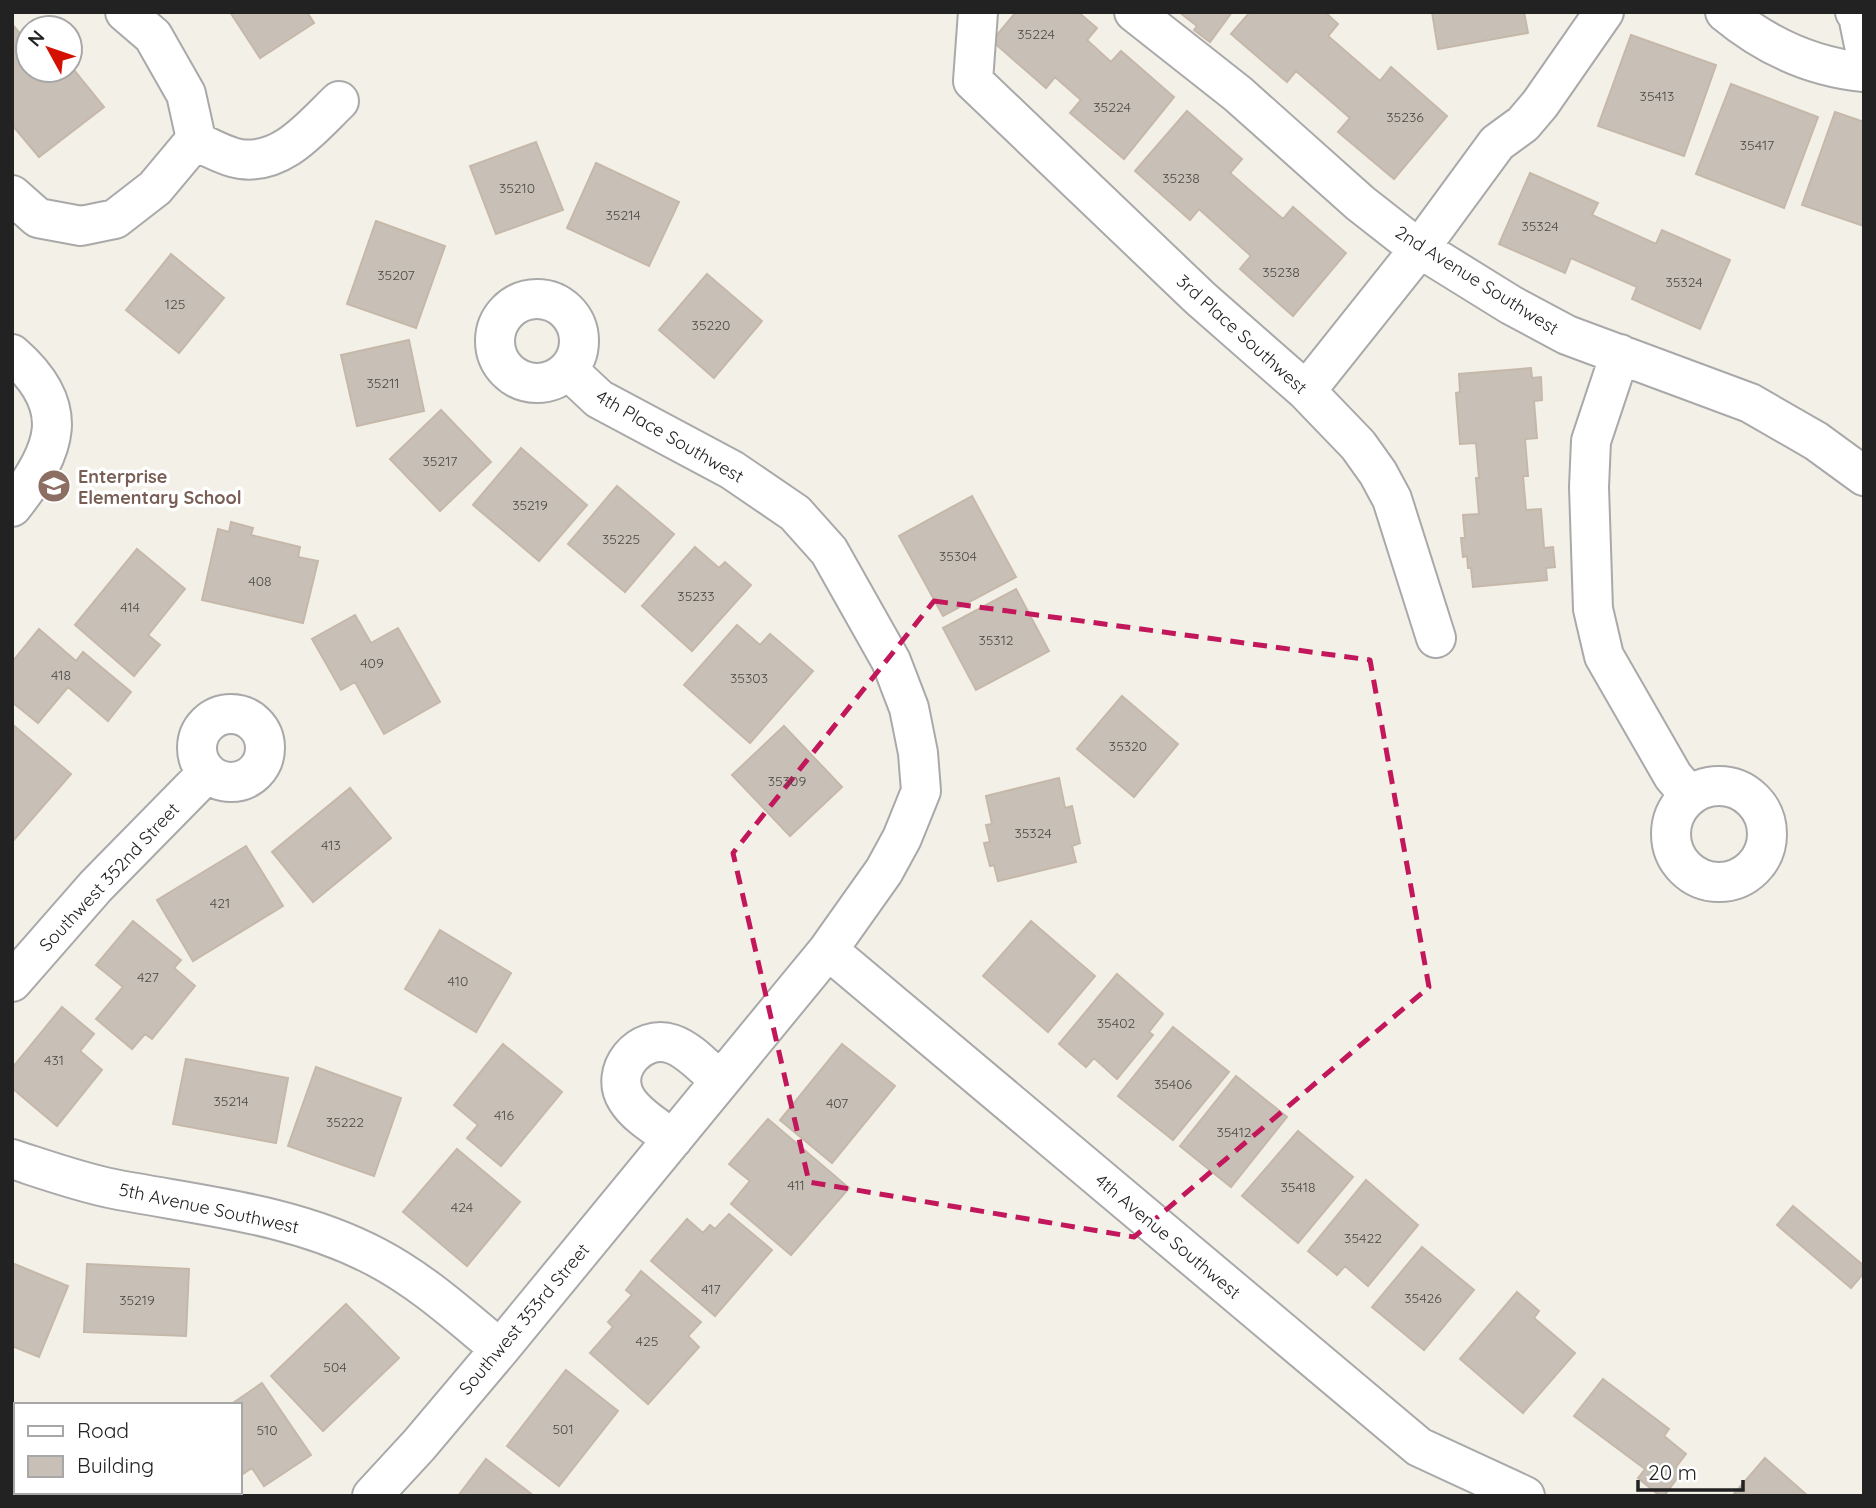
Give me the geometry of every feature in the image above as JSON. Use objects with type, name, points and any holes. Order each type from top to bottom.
[{"type":"street","points":[[12,195],[38,218],[81,226],[115,219],[155,188],[196,139],[186,94],[153,36],[125,12]]},
{"type":"street","name":"3rd Place Southwest","points":[[978,12],[973,80],[1200,298],[1306,391],[1358,445],[1392,499],[1436,638]]},
{"type":"street","name":"2nd Avenue Southwest","points":[[1134,12],[1238,94],[1360,202],[1420,248],[1511,305],[1567,335],[1750,403],[1815,441],[1864,476]]},
{"type":"street","points":[[1306,391],[1420,248],[1497,143],[1523,124],[1540,104],[1604,12]]},
{"type":"street","points":[[1725,12],[1769,44],[1800,59],[1836,69],[1864,72]]},
{"type":"street","points":[[1854,12],[1858,16],[1864,45]]},
{"type":"street","points":[[194,141],[239,159],[270,157],[296,142],[339,101]]},
{"type":"street","points":[[12,354],[41,383],[48,398],[53,424],[41,464],[12,507]]},
{"type":"street","points":[[1620,354],[1591,441],[1589,487],[1593,608],[1604,656],[1673,776],[1689,795]]},
{"type":"street","name":"4th Place Southwest","points":[[568,370],[599,399],[743,477],[795,513],[829,551],[891,662],[905,696],[918,753],[921,792]]},
{"type":"street","name":"Southwest 352nd Street","points":[[12,982],[96,886],[207,773]]},
{"type":"street","name":"Southwest 353rd Street","points":[[372,1496],[500,1349],[828,950],[884,871],[902,838],[921,792]]},
{"type":"street","name":"4th Avenue Southwest","points":[[828,950],[1419,1447],[1525,1496]]},
{"type":"street","points":[[673,1139],[635,1110],[626,1099],[622,1074],[626,1061],[635,1051],[647,1044],[673,1044],[720,1081]]},
{"type":"street","name":"5th Avenue Southwest","points":[[12,1159],[75,1180],[254,1214],[333,1237],[401,1271],[435,1295],[500,1349]]},
{"type":"highlighted area","points":[[934,601],[1370,660],[1429,987],[1134,1237],[809,1182],[733,853]]},
{"type":"building","points":[[230,12],[307,12],[314,23],[260,58]]},
{"type":"building","points":[[1016,12],[1078,12],[1097,28],[1087,40],[1111,62],[1121,51],[1174,97],[1124,159],[1070,113],[1081,100],[1055,77],[1046,88],[992,41]]},
{"type":"building","points":[[1179,12],[1232,12],[1210,42],[1194,30],[1197,26]]},
{"type":"building","points":[[1250,12],[1325,12],[1338,24],[1328,36],[1380,81],[1391,67],[1447,116],[1394,179],[1338,132],[1350,118],[1296,71],[1287,82],[1231,34]]},
{"type":"building","points":[[1432,12],[1524,12],[1528,33],[1438,49]]},
{"type":"building","points":[[12,24],[14,84],[84,82],[104,107],[39,157],[12,125]]},
{"type":"building","points":[[1631,35],[1716,65],[1684,156],[1598,126]]},
{"type":"building","points":[[1731,84],[1818,117],[1784,208],[1696,174]]},
{"type":"building","points":[[1187,111],[1242,159],[1230,173],[1283,219],[1293,207],[1346,253],[1293,316],[1240,269],[1251,256],[1199,209],[1190,220],[1135,171]]},
{"type":"building","points":[[1835,112],[1864,122],[1864,226],[1802,205]]},
{"type":"building","points":[[536,142],[563,210],[496,234],[470,166]]},
{"type":"building","points":[[596,163],[679,202],[649,266],[567,228]]},
{"type":"building","points":[[1530,173],[1598,203],[1592,215],[1656,244],[1662,230],[1730,260],[1700,329],[1632,299],[1637,287],[1571,258],[1565,273],[1499,244]]},
{"type":"building","points":[[376,221],[445,246],[416,328],[347,304]]},
{"type":"building","points":[[171,254],[224,298],[179,353],[126,310]]},
{"type":"building","points":[[707,274],[762,321],[714,378],[659,330]]},
{"type":"building","points":[[409,340],[424,411],[357,426],[341,355]]},
{"type":"building","points":[[1531,368],[1532,378],[1541,377],[1542,400],[1534,401],[1537,438],[1525,439],[1528,476],[1523,476],[1526,510],[1541,509],[1544,548],[1553,547],[1555,567],[1546,568],[1547,580],[1473,587],[1467,556],[1463,557],[1461,538],[1465,538],[1463,515],[1479,514],[1476,478],[1479,478],[1476,443],[1460,444],[1456,393],[1460,392],[1459,374]]},
{"type":"building","points":[[441,410],[491,462],[440,511],[390,459]]},
{"type":"building","points":[[521,448],[587,505],[539,561],[473,505]]},
{"type":"building","points":[[617,486],[674,534],[625,592],[568,544]]},
{"type":"building","points":[[972,496],[1016,577],[943,616],[899,536]]},
{"type":"building","points":[[231,522],[253,528],[251,535],[300,547],[298,557],[318,561],[303,623],[202,600],[218,529],[229,532]]},
{"type":"building","points":[[695,547],[719,568],[725,562],[751,585],[692,651],[642,606]]},
{"type":"building","points":[[137,549],[185,589],[148,635],[160,645],[134,676],[75,625]]},
{"type":"building","points":[[1016,589],[1049,651],[976,690],[943,628]]},
{"type":"building","points":[[355,615],[371,643],[398,628],[440,702],[384,734],[355,682],[341,690],[312,639]]},
{"type":"building","points":[[737,625],[760,645],[770,634],[813,671],[750,743],[684,685]]},
{"type":"building","points":[[39,629],[76,661],[83,652],[131,692],[108,721],[68,687],[38,723],[12,702],[12,662]]},
{"type":"building","points":[[1122,696],[1178,744],[1134,797],[1077,749]]},
{"type":"building","points":[[12,724],[71,774],[12,842]]},
{"type":"building","points":[[784,726],[842,787],[790,836],[732,775]]},
{"type":"building","points":[[1059,778],[1065,808],[1072,806],[1080,843],[1072,846],[1076,862],[998,881],[994,865],[990,866],[984,843],[990,842],[986,825],[992,824],[986,796]]},
{"type":"building","points":[[350,788],[391,838],[313,902],[272,852]]},
{"type":"building","points":[[246,846],[283,906],[193,961],[157,900]]},
{"type":"building","points":[[133,921],[181,960],[174,968],[195,986],[152,1039],[145,1034],[132,1049],[96,1019],[123,987],[96,965]]},
{"type":"building","points":[[1031,921],[1095,976],[1048,1032],[983,976]]},
{"type":"building","points":[[440,930],[511,973],[476,1032],[405,989]]},
{"type":"building","points":[[1117,974],[1163,1014],[1149,1032],[1153,1035],[1117,1079],[1094,1058],[1086,1067],[1059,1044]]},
{"type":"building","points":[[62,1007],[94,1034],[80,1051],[102,1070],[57,1126],[12,1088],[12,1068]]},
{"type":"building","points":[[1173,1027],[1229,1072],[1173,1140],[1118,1096]]},
{"type":"building","points":[[503,1044],[562,1092],[501,1166],[467,1138],[478,1125],[454,1105]]},
{"type":"building","points":[[842,1044],[895,1086],[832,1163],[780,1120]]},
{"type":"building","points":[[186,1059],[288,1078],[276,1143],[173,1124]]},
{"type":"building","points":[[316,1067],[401,1098],[374,1176],[288,1146]]},
{"type":"building","points":[[1236,1076],[1287,1117],[1231,1187],[1180,1146]]},
{"type":"building","points":[[768,1119],[849,1188],[791,1255],[731,1204],[750,1181],[729,1164]]},
{"type":"building","points":[[1298,1131],[1353,1177],[1298,1243],[1242,1196]]},
{"type":"building","points":[[457,1149],[520,1202],[467,1266],[403,1212]]},
{"type":"building","points":[[1366,1180],[1418,1225],[1368,1286],[1345,1266],[1337,1275],[1308,1251]]},
{"type":"building","points":[[1793,1206],[1864,1266],[1864,1273],[1851,1288],[1777,1225]]},
{"type":"building","points":[[729,1214],[772,1250],[715,1316],[651,1261],[687,1219],[703,1233],[710,1225],[715,1229]]},
{"type":"building","points":[[1422,1247],[1474,1290],[1424,1350],[1372,1307]]},
{"type":"building","points":[[12,1263],[68,1286],[39,1357],[12,1346]]},
{"type":"building","points":[[87,1264],[189,1269],[186,1336],[84,1332]]},
{"type":"building","points":[[641,1271],[701,1322],[688,1336],[699,1347],[648,1404],[590,1353],[613,1327],[608,1322],[632,1295],[626,1290]]},
{"type":"building","points":[[1517,1292],[1539,1311],[1534,1318],[1575,1353],[1523,1413],[1460,1359]]},
{"type":"building","points":[[346,1304],[399,1358],[323,1431],[271,1376]]},
{"type":"building","points":[[566,1370],[618,1411],[559,1486],[507,1446]]},
{"type":"building","points":[[1603,1379],[1669,1429],[1664,1436],[1686,1454],[1676,1467],[1682,1472],[1664,1496],[1660,1496],[1638,1478],[1645,1469],[1574,1416]]},
{"type":"building","points":[[262,1383],[311,1455],[264,1486],[252,1468],[242,1475],[242,1403],[233,1403]]},
{"type":"building","points":[[1765,1458],[1808,1496],[1733,1495]]},
{"type":"building","points":[[486,1459],[534,1496],[458,1496]]},
{"type":"building","points":[[12,1474],[14,1494],[83,1494],[83,1496],[12,1496]]},
{"type":"building","points":[[206,1494],[207,1496],[104,1496]]},
{"type":"place","name":"Enterprise Elementary School","points":[[54,486]]}]
